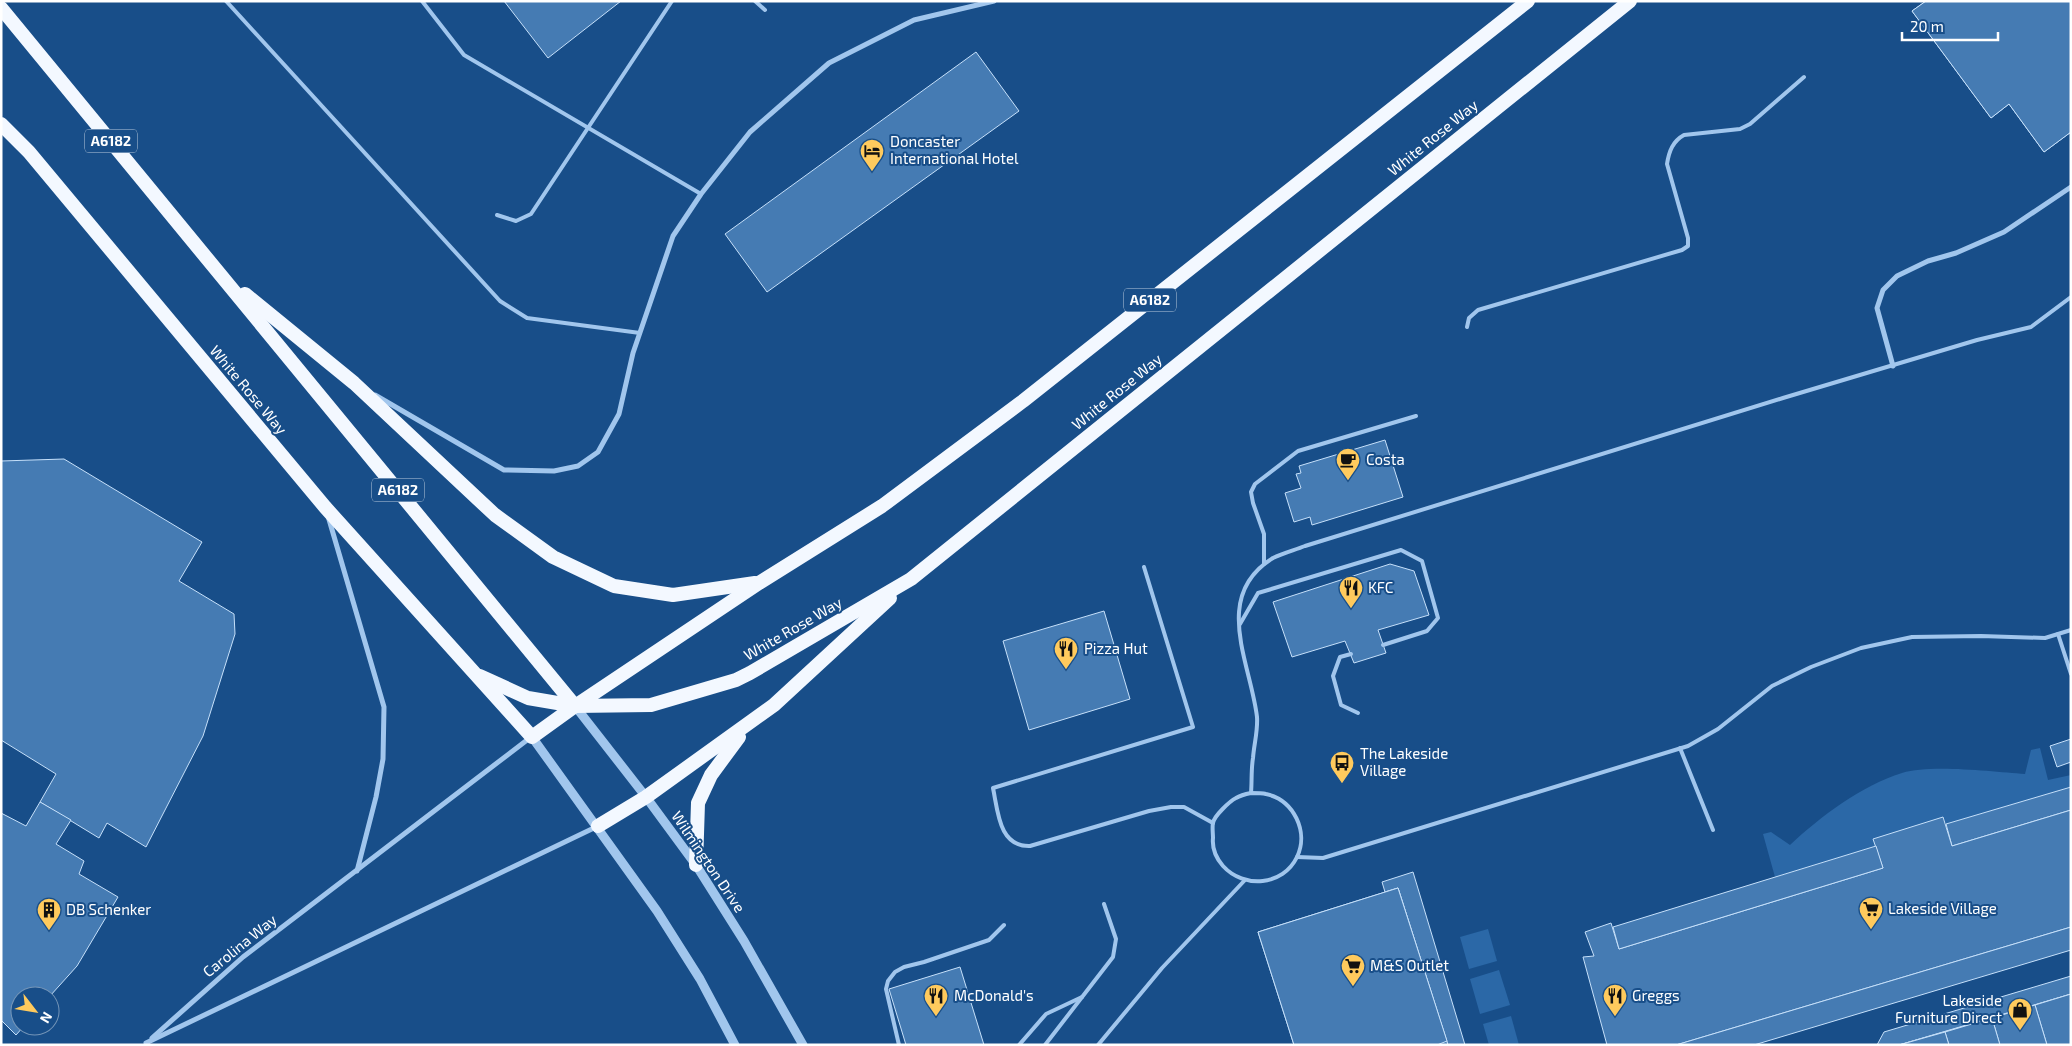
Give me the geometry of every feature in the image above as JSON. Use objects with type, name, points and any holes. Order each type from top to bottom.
[{"type":"highway","name":"A6182","points":[[532,737],[575,706],[759,583],[882,506],[1007,412],[1528,1]]},
{"type":"highway","name":"White Rose Way","points":[[474,673],[528,698],[575,706],[651,705],[736,680],[750,673],[911,579],[1630,1]]},
{"type":"highway","name":"A6182","points":[[1,8],[222,274],[575,706]]},
{"type":"highway","name":"White Rose Way","points":[[1,124],[30,152],[325,507],[532,737]]},
{"type":"highway","name":"A6182","points":[[222,274],[354,383],[495,515],[553,557],[614,586],[673,595],[759,583]]},
{"type":"highway","points":[[598,826],[646,797],[774,705],[911,579]]},
{"type":"highway","points":[[696,865],[698,804],[711,775],[731,745],[760,715]]},
{"type":"street","points":[[354,383],[504,470],[554,471],[578,466],[598,452],[619,414],[633,352],[673,236],[701,194],[750,132],[829,63],[914,20],[994,1]]},
{"type":"street","points":[[1893,366],[1877,308],[1883,290],[1897,276],[1928,261],[1956,253],[2004,232],[2071,187]]},
{"type":"street","points":[[325,507],[384,707],[383,760],[376,797],[357,872]]},
{"type":"street","name":"Wilmington Drive","points":[[575,706],[696,865],[744,941],[803,1045]]},
{"type":"street","points":[[532,737],[657,910],[700,979],[735,1045]]},
{"type":"street","name":"Carolina Way","points":[[145,1044],[244,957],[532,737]]},
{"type":"street","points":[[145,1044],[598,826]]},
{"type":"lane","points":[[226,1],[500,301],[527,318],[640,333]]},
{"type":"lane","points":[[422,1],[464,55],[701,194]]},
{"type":"lane","points":[[497,215],[516,221],[531,214],[672,1]]},
{"type":"lane","points":[[755,1],[764,10]]},
{"type":"lane","points":[[1467,327],[1469,318],[1478,310],[1682,250],[1688,246],[1688,238],[1667,164],[1668,155],[1676,139],[1684,135],[1740,129],[1750,124],[1804,78]]},
{"type":"lane","points":[[1251,793],[1252,759],[1258,731],[1257,716],[1241,648],[1238,612],[1243,594],[1252,578],[1264,564],[1281,554],[1306,546],[1977,340],[2031,327],[2071,297]]},
{"type":"lane","points":[[1264,564],[1264,534],[1251,492],[1255,484],[1298,451],[1416,416]]},
{"type":"lane","points":[[1238,626],[1258,593],[1401,550],[1422,561],[1438,618],[1427,631],[1383,645]]},
{"type":"lane","points":[[1144,567],[1193,727],[993,788],[1001,828],[1014,843],[1030,846],[1149,811],[1171,807],[1184,807],[1213,823]]},
{"type":"lane","points":[[1297,858],[1323,858],[1680,748],[1706,737],[1761,694],[1791,676],[1861,648],[1912,637],[1981,636],[2030,639],[2045,638],[2071,630]]},
{"type":"lane","points":[[2058,634],[2071,674]]},
{"type":"lane","points":[[1351,654],[1340,657],[1333,676],[1341,705],[1358,712]]},
{"type":"lane","points":[[1680,748],[1713,830]]},
{"type":"lane","points":[[1251,793],[1266,794],[1280,799],[1289,806],[1297,818],[1301,832],[1301,843],[1297,858],[1284,873],[1271,880],[1255,882],[1245,880],[1230,873],[1218,861],[1213,845],[1213,823],[1221,810],[1236,798],[1251,793]]},
{"type":"lane","points":[[1100,1044],[1162,968],[1245,880]]},
{"type":"lane","points":[[1044,1045],[1113,957],[1116,939],[1104,904]]},
{"type":"lane","points":[[899,1045],[886,989],[888,981],[895,972],[904,967],[989,940],[1004,925]]},
{"type":"lane","points":[[1019,1045],[1046,1014],[1084,996]]},
{"type":"shaded area","points":[[2040,748],[2048,780],[2071,775],[2071,787],[1946,824],[1943,818],[1876,846],[1775,877],[1763,834],[1771,832],[1790,845],[1828,813],[1872,785],[1887,778],[1915,770],[1980,770],[2025,774],[2031,750]]},
{"type":"shaded area","points":[[1488,929],[1497,961],[1469,969],[1460,937]]},
{"type":"shaded area","points":[[1499,970],[1510,1005],[1480,1014],[1470,979]]},
{"type":"shaded area","points":[[1511,1016],[1519,1045],[1489,1045],[1483,1024]]},
{"type":"building","points":[[504,1],[621,1],[548,58]]},
{"type":"building","points":[[1926,1],[2071,1],[2071,132],[2044,152],[2009,104],[1991,118],[1912,11]]},
{"type":"building","points":[[1926,1],[2071,1],[2071,132],[2044,152],[2009,104],[1991,118],[1912,11]]},
{"type":"building","name":"Doncaster International Hotel","points":[[976,52],[1019,111],[767,292],[725,234]]},
{"type":"building","name":"Costa","points":[[1385,440],[1403,497],[1312,525],[1310,517],[1294,522],[1285,493],[1301,488],[1296,474],[1301,473],[1299,466]]},
{"type":"building","points":[[64,459],[202,542],[179,581],[234,614],[235,634],[203,736],[146,847],[107,823],[99,838],[40,802],[56,774],[1,740],[1,461]]},
{"type":"building","name":"KFC","points":[[1390,564],[1414,571],[1429,615],[1378,630],[1386,653],[1354,663],[1345,641],[1292,657],[1273,602]]},
{"type":"building","name":"Pizza Hut","points":[[1104,611],[1130,699],[1029,730],[1003,641]]},
{"type":"building","points":[[2071,739],[2071,762],[2057,767],[2050,746]]},
{"type":"building","points":[[2071,787],[2071,810],[1952,846],[1946,824]]},
{"type":"building","name":"DB Schenker","points":[[40,802],[71,820],[56,844],[84,861],[79,874],[118,897],[77,966],[59,986],[10,986],[10,1029],[1,1020],[1,813],[26,826]]},
{"type":"building","name":"Lakeside Village","points":[[2071,810],[2071,927],[1676,1045],[1607,1045],[1583,957],[1594,956],[1585,932],[1611,923],[1619,949],[1883,868],[1873,839],[1943,817],[1952,846]]},
{"type":"building","points":[[1876,846],[1883,868],[1619,949],[1613,927]]},
{"type":"building","points":[[1413,872],[1465,1045],[1448,1045],[1398,888],[1385,892],[1382,882]]},
{"type":"building","name":"M&S Outlet","points":[[1398,888],[1448,1045],[1294,1045],[1258,932]]},
{"type":"building","name":"M&S Outlet","points":[[1398,888],[1447,1041],[1437,1045],[1294,1045],[1258,932]]},
{"type":"building","points":[[2071,927],[2071,950],[1754,1045],[1676,1045]]},
{"type":"building","name":"McDonald's","points":[[960,967],[984,1045],[906,1045],[889,989]]},
{"type":"building","points":[[2071,976],[2071,994],[1899,1045],[1877,1045],[1884,1032]]},
{"type":"building","points":[[2071,994],[2071,1045],[1899,1045],[1992,1018]]},
{"type":"building","points":[[2071,994],[2071,1045],[2047,1045],[2035,1005]]},
{"type":"building","name":"Lakeside Furniture Direct","points":[[2035,1005],[2047,1045],[2000,1045],[1992,1018]]},
{"type":"building","points":[[1992,1018],[2000,1045],[1949,1045],[1945,1032]]},
{"type":"building","points":[[1945,1032],[1949,1045],[1899,1045]]},
{"type":"place","name":"Doncaster International Hotel","points":[[872,172]]},
{"type":"place","name":"Costa","points":[[1348,481]]},
{"type":"place","name":"KFC","points":[[1351,609]]},
{"type":"place","name":"Pizza Hut","points":[[1066,670]]},
{"type":"place","name":"The Lakeside Village","points":[[1342,784]]},
{"type":"place","name":"Lakeside Village","points":[[1871,930]]},
{"type":"place","name":"DB Schenker","points":[[49,931]]},
{"type":"place","name":"M&S Outlet","points":[[1353,987]]},
{"type":"place","name":"McDonald's","points":[[936,1017]]},
{"type":"place","name":"Greggs","points":[[1615,1017]]},
{"type":"place","name":"Lakeside Furniture Direct","points":[[2020,1031]]}]
